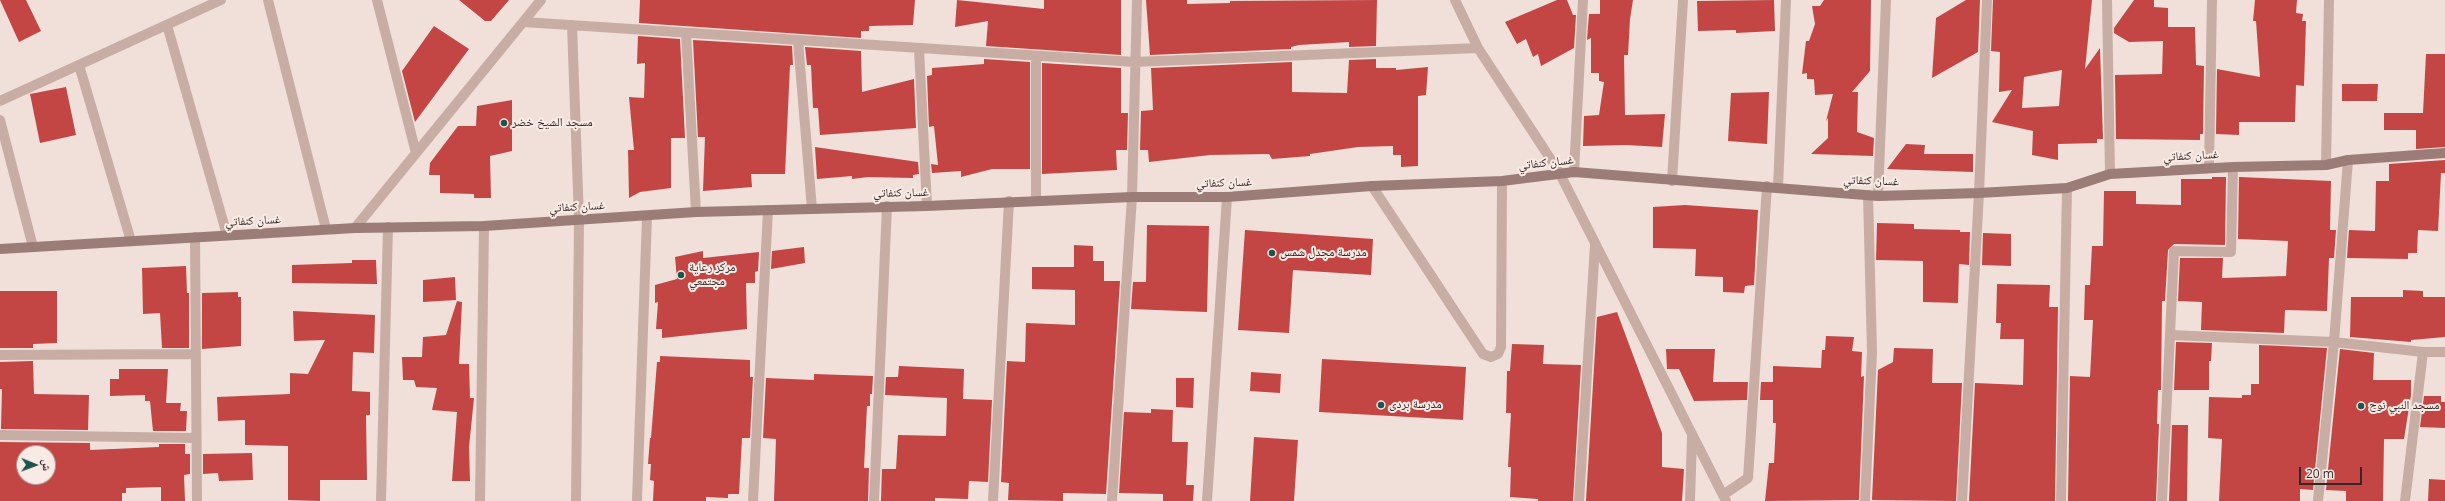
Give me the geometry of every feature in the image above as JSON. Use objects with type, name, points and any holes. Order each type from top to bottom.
[{"type":"street","points":[[0,102],[221,0]]},
{"type":"street","points":[[268,0],[326,229]]},
{"type":"street","points":[[377,0],[416,153]]},
{"type":"street","points":[[355,228],[541,0]]},
{"type":"street","points":[[1112,501],[1132,197],[1134,62],[1137,0]]},
{"type":"street","points":[[1454,0],[1478,48],[1559,172],[1724,498],[1748,478],[1767,186]]},
{"type":"street","points":[[1574,172],[1583,0]]},
{"type":"street","points":[[1672,181],[1683,0]]},
{"type":"street","points":[[1778,187],[1786,0]]},
{"type":"street","points":[[1865,501],[1872,352],[1873,195],[1886,0]]},
{"type":"street","points":[[1962,501],[1979,193],[1987,0]]},
{"type":"street","points":[[2107,0],[2110,174]]},
{"type":"street","points":[[2210,168],[2212,0]]},
{"type":"street","points":[[2326,165],[2329,0]]},
{"type":"street","points":[[524,22],[1036,57],[1134,62],[1478,48]]},
{"type":"street","points":[[167,25],[227,235]]},
{"type":"street","points":[[572,25],[579,220],[576,501]]},
{"type":"street","points":[[686,33],[696,212]]},
{"type":"street","points":[[798,40],[812,209]]},
{"type":"street","points":[[919,49],[927,206]]},
{"type":"street","points":[[1036,57],[1036,200]]},
{"type":"street","points":[[79,65],[131,241]]},
{"type":"street","points":[[0,120],[33,247]]},
{"type":"street","name":"غسان كنفاتي","points":[[0,249],[326,229],[484,226],[696,212],[927,206],[1036,200],[1132,197],[1226,196],[1372,186],[1502,181],[1559,172],[1672,181],[1767,186],[1873,195],[1979,193],[2066,188],[2110,174],[2233,167],[2326,165],[2348,160],[2445,153]]},
{"type":"street","points":[[2318,501],[2334,342],[2348,160]]},
{"type":"street","points":[[2162,501],[2174,251],[2231,252],[2233,167]]},
{"type":"street","points":[[1372,186],[1483,354],[1491,357],[1498,354],[1501,347],[1502,181]]},
{"type":"street","points":[[2061,501],[2066,188]]},
{"type":"street","points":[[1206,501],[1226,196]]},
{"type":"street","points":[[993,501],[1009,202]]},
{"type":"street","points":[[874,501],[887,206]]},
{"type":"street","points":[[753,501],[768,210]]},
{"type":"street","points":[[637,501],[647,216]]},
{"type":"street","points":[[480,501],[484,226]]},
{"type":"street","points":[[381,501],[388,227]]},
{"type":"street","points":[[195,237],[197,501]]},
{"type":"street","points":[[1579,501],[1595,245]]},
{"type":"street","points":[[2170,335],[2334,342],[2423,352],[2445,352]]},
{"type":"street","points":[[2406,501],[2423,352]]},
{"type":"street","points":[[0,355],[196,354]]},
{"type":"street","points":[[0,435],[196,438]]},
{"type":"street","points":[[1690,501],[1692,435]]},
{"type":"building","points":[[0,0],[26,0],[41,31],[19,42]]},
{"type":"building","points":[[459,0],[509,0],[491,21],[485,21]]},
{"type":"building","points":[[640,0],[915,0],[913,25],[869,26],[869,31],[861,31],[861,38],[639,23]]},
{"type":"building","points":[[957,0],[1044,9],[1044,0],[1121,0],[1121,55],[986,46],[988,21],[955,27]]},
{"type":"building","points":[[1146,0],[1187,0],[1187,4],[1230,3],[1230,1],[1377,0],[1376,46],[1349,47],[1349,42],[1299,45],[1291,47],[1291,49],[1150,55]]},
{"type":"building","points":[[1557,0],[1567,0],[1573,15],[1576,15],[1574,48],[1541,66],[1538,54],[1533,57],[1526,39],[1517,44],[1505,22]]},
{"type":"building","points":[[1600,0],[1633,0],[1630,19],[1628,55],[1624,55],[1625,115],[1665,114],[1662,147],[1626,145],[1583,146],[1584,116],[1599,115],[1604,82],[1599,81],[1599,73],[1591,73],[1591,38],[1587,40],[1589,14],[1600,14]]},
{"type":"building","points":[[1774,0],[1775,31],[1736,33],[1736,30],[1698,31],[1697,1]]},
{"type":"building","points":[[1824,0],[1871,0],[1870,71],[1852,92],[1858,92],[1857,132],[1874,138],[1873,156],[1811,154],[1828,138],[1828,118],[1826,121],[1833,94],[1815,95],[1814,79],[1807,79],[1807,73],[1802,74],[1806,41],[1809,41],[1815,24],[1812,6],[1820,6]]},
{"type":"building","points":[[1966,0],[1980,0],[1978,52],[1932,78],[1936,18]]},
{"type":"building","points":[[1993,0],[2092,0],[2085,69],[2100,48],[2103,139],[2097,139],[2097,143],[2058,144],[2058,160],[2032,155],[2033,131],[1992,122],[2012,90],[1999,92],[2000,52],[1991,51]],"holes":[[[2062,70],[2059,106],[2022,108],[2024,77]]]},
{"type":"building","points":[[2134,0],[2154,0],[2154,7],[2168,8],[2168,27],[2195,27],[2196,65],[2204,66],[2203,134],[2200,134],[2200,140],[2116,139],[2115,75],[2162,74],[2163,41],[2129,42],[2114,33],[2114,28]]},
{"type":"building","points":[[2255,0],[2297,0],[2296,13],[2303,14],[2302,21],[2306,21],[2304,86],[2296,85],[2295,122],[2239,122],[2239,135],[2216,134],[2217,69],[2260,77],[2256,21],[2253,21]]},
{"type":"building","points":[[434,26],[469,49],[415,122],[402,71]]},
{"type":"building","points":[[638,36],[680,39],[685,138],[671,138],[671,188],[640,192],[629,198],[628,150],[634,150],[629,97],[644,98],[645,63],[637,64]]},
{"type":"building","points":[[693,40],[792,46],[793,65],[790,65],[785,174],[751,174],[752,187],[703,191],[705,137],[698,137]]},
{"type":"building","points":[[805,47],[861,51],[862,92],[914,79],[916,128],[820,135],[818,108],[813,108],[811,65],[807,65]]},
{"type":"building","points":[[2426,54],[2445,54],[2445,147],[2416,149],[2416,130],[2384,130],[2384,113],[2423,113]]},
{"type":"building","points":[[984,59],[1030,62],[1030,169],[992,169],[961,177],[961,171],[932,173],[931,164],[938,165],[934,126],[929,127],[927,76],[932,75],[932,68],[984,64]]},
{"type":"building","points":[[1376,59],[1376,68],[1396,68],[1396,70],[1428,67],[1426,95],[1418,96],[1418,166],[1401,167],[1401,155],[1393,155],[1393,146],[1358,147],[1310,154],[1310,156],[1272,159],[1269,154],[1210,155],[1149,162],[1148,150],[1140,150],[1141,111],[1153,110],[1151,68],[1292,62],[1292,92],[1347,93],[1349,60]]},
{"type":"building","points":[[1042,63],[1121,68],[1121,113],[1128,113],[1127,150],[1116,150],[1117,170],[1042,174]]},
{"type":"building","points":[[2342,84],[2378,84],[2377,101],[2342,101]]},
{"type":"building","points":[[66,87],[76,135],[40,143],[30,94]]},
{"type":"building","points":[[1769,92],[1767,144],[1728,141],[1731,93]]},
{"type":"building","points":[[512,100],[512,151],[490,156],[491,198],[474,198],[474,194],[440,193],[440,175],[429,175],[430,163],[458,126],[476,126],[477,106]]},
{"type":"building","points":[[1906,144],[1925,145],[1924,154],[1973,154],[1973,172],[1887,169]]},
{"type":"building","points":[[815,147],[918,162],[919,174],[913,175],[913,178],[868,177],[852,179],[852,176],[817,179]]},
{"type":"building","points":[[2445,160],[2445,173],[2441,173],[2438,231],[2418,230],[2417,253],[2408,253],[2408,259],[2347,258],[2349,230],[2375,231],[2376,181],[2389,181],[2389,164]]},
{"type":"building","points":[[2212,177],[2226,177],[2225,245],[2174,244],[2168,250],[2165,301],[2162,301],[2161,390],[2158,390],[2157,424],[2159,424],[2156,501],[2068,501],[2070,376],[2090,377],[2093,320],[2084,320],[2085,285],[2090,285],[2092,246],[2103,246],[2104,191],[2136,191],[2136,204],[2181,205],[2181,179],[2212,179]]},
{"type":"building","points":[[2239,177],[2331,181],[2330,230],[2336,230],[2334,258],[2329,258],[2327,311],[2285,310],[2284,333],[2201,330],[2202,302],[2178,301],[2180,258],[2223,258],[2222,278],[2286,276],[2288,241],[2238,239]]},
{"type":"building","points":[[1685,205],[1758,210],[1754,285],[1745,286],[1744,293],[1723,292],[1723,277],[1695,276],[1696,249],[1653,248],[1653,207]]},
{"type":"building","points":[[1877,223],[1914,224],[1914,229],[1960,230],[1960,232],[1970,232],[1969,265],[1959,264],[1958,303],[1923,302],[1923,261],[1876,260]]},
{"type":"building","points":[[1147,225],[1209,226],[1207,312],[1131,309],[1133,282],[1146,282]]},
{"type":"building","points":[[1245,230],[1373,239],[1371,275],[1293,270],[1289,333],[1238,330]]},
{"type":"building","points":[[1983,233],[2011,234],[2011,266],[1982,265]]},
{"type":"building","points":[[1074,245],[1093,246],[1093,261],[1104,261],[1104,281],[1120,281],[1106,494],[1063,493],[1063,501],[1008,500],[1009,483],[1001,482],[1007,361],[1025,362],[1026,323],[1075,325],[1075,290],[1032,289],[1032,267],[1074,267]]},
{"type":"building","points":[[804,247],[805,263],[771,269],[772,251]]},
{"type":"building","points":[[703,251],[703,258],[759,252],[758,271],[755,272],[755,283],[746,283],[747,329],[662,338],[662,329],[656,329],[658,302],[655,303],[655,285],[677,279],[675,257]]},
{"type":"building","points":[[352,260],[376,260],[377,284],[292,283],[292,265],[352,263]]},
{"type":"building","points":[[186,266],[187,293],[189,293],[189,348],[162,348],[160,313],[143,314],[142,268]]},
{"type":"building","points":[[455,277],[456,300],[423,302],[423,280]]},
{"type":"building","points":[[1997,284],[2050,285],[2049,307],[2058,307],[2055,501],[1969,501],[1975,383],[2023,385],[2024,339],[2000,339],[2001,323],[1996,323]]},
{"type":"building","points":[[2403,290],[2423,291],[2423,297],[2445,297],[2445,337],[2411,340],[2411,342],[2350,337],[2351,297],[2403,297]]},
{"type":"building","points":[[0,291],[57,291],[57,343],[33,344],[33,348],[0,348]]},
{"type":"building","points":[[238,292],[238,297],[241,297],[241,346],[202,349],[202,293]]},
{"type":"building","points":[[457,301],[462,302],[459,364],[469,364],[470,398],[474,398],[469,447],[470,481],[452,481],[457,412],[432,410],[437,388],[416,387],[414,380],[403,380],[402,357],[422,357],[423,337],[446,335]]},
{"type":"building","points":[[293,311],[375,315],[374,353],[353,352],[352,391],[370,392],[370,415],[366,415],[367,480],[320,480],[320,501],[288,500],[288,446],[245,445],[245,420],[218,421],[217,397],[290,394],[290,373],[308,374],[325,340],[294,341]]},
{"type":"building","points":[[1617,312],[1662,433],[1662,467],[1684,469],[1682,501],[1586,501],[1597,317]]},
{"type":"building","points":[[1826,336],[1854,337],[1852,351],[1862,352],[1861,377],[1864,376],[1859,500],[1765,501],[1769,463],[1774,463],[1776,423],[1773,423],[1773,400],[1760,400],[1761,382],[1773,382],[1773,366],[1821,368],[1822,350],[1825,350]]},
{"type":"building","points":[[2176,342],[2212,343],[2211,361],[2209,361],[2209,390],[2174,390]]},
{"type":"building","points":[[1512,344],[1544,345],[1543,364],[1581,365],[1573,501],[1538,501],[1538,499],[1510,497],[1511,467],[1508,467],[1511,413],[1506,413],[1507,371],[1510,371]]},
{"type":"building","points":[[2259,345],[2327,348],[2313,490],[2300,489],[2300,501],[2219,501],[2222,439],[2208,438],[2209,397],[2242,398],[2242,395],[2251,395],[2251,384],[2259,384]]},
{"type":"building","points":[[1894,348],[1933,349],[1932,383],[1962,383],[1956,501],[1872,500],[1878,370],[1893,362]]},
{"type":"building","points":[[1666,349],[1715,349],[1713,382],[1748,382],[1747,400],[1694,401],[1679,369],[1667,369]]},
{"type":"building","points":[[2340,349],[2374,353],[2373,380],[2411,380],[2411,395],[2404,439],[2384,439],[2383,501],[2346,501],[2346,491],[2326,490]]},
{"type":"building","points":[[660,356],[750,360],[750,377],[753,377],[750,438],[742,438],[739,494],[728,494],[728,498],[706,497],[706,501],[653,501],[654,481],[650,480],[651,464],[648,464],[657,362],[660,362]]},
{"type":"building","points":[[1322,359],[1466,367],[1463,420],[1319,412]]},
{"type":"building","points":[[33,361],[34,394],[89,395],[88,430],[1,429],[2,389],[0,389],[0,362]]},
{"type":"building","points":[[899,366],[964,369],[963,399],[992,400],[988,482],[969,481],[968,499],[935,498],[935,501],[881,501],[882,469],[896,469],[898,435],[946,436],[947,398],[885,395],[886,377],[898,377]]},
{"type":"building","points":[[119,369],[168,369],[166,403],[181,403],[180,411],[187,411],[186,431],[153,431],[150,401],[145,401],[145,395],[110,396],[110,379],[119,379]]},
{"type":"building","points":[[1251,372],[1281,374],[1280,393],[1250,391]]},
{"type":"building","points":[[814,374],[873,376],[870,406],[867,406],[864,468],[869,468],[868,501],[774,501],[776,439],[763,438],[766,378],[814,380]]},
{"type":"building","points":[[1176,378],[1194,378],[1193,408],[1176,407]]},
{"type":"building","points":[[2424,396],[2441,396],[2441,402],[2445,402],[2445,428],[2420,427]]},
{"type":"building","points":[[1151,409],[1173,410],[1172,442],[1188,442],[1186,485],[1194,485],[1193,501],[1163,501],[1163,494],[1119,493],[1124,412],[1151,413]]},
{"type":"building","points":[[2172,425],[2188,425],[2187,501],[2169,501]]},
{"type":"building","points":[[1254,437],[1298,440],[1294,501],[1250,501]]},
{"type":"building","points":[[0,442],[90,443],[90,450],[159,447],[159,444],[185,444],[185,454],[190,454],[190,474],[184,475],[185,501],[161,501],[161,487],[126,488],[126,493],[122,493],[122,501],[0,501]]},
{"type":"building","points":[[252,453],[253,480],[219,481],[218,473],[203,474],[203,454]]},
{"type":"building","points":[[2429,479],[2445,480],[2445,501],[2428,501]]},
{"type":"place","name":"مسجد الشيخ خضر","points":[[504,123]]},
{"type":"place","name":"مدرسة مجدل شمس","points":[[1272,253]]},
{"type":"place","name":"مركز رعاية مجتمعي","points":[[681,275]]},
{"type":"place","name":"مدرسة بردى","points":[[1381,405]]},
{"type":"place","name":"مسجد النبي نوح","points":[[2361,406]]}]
